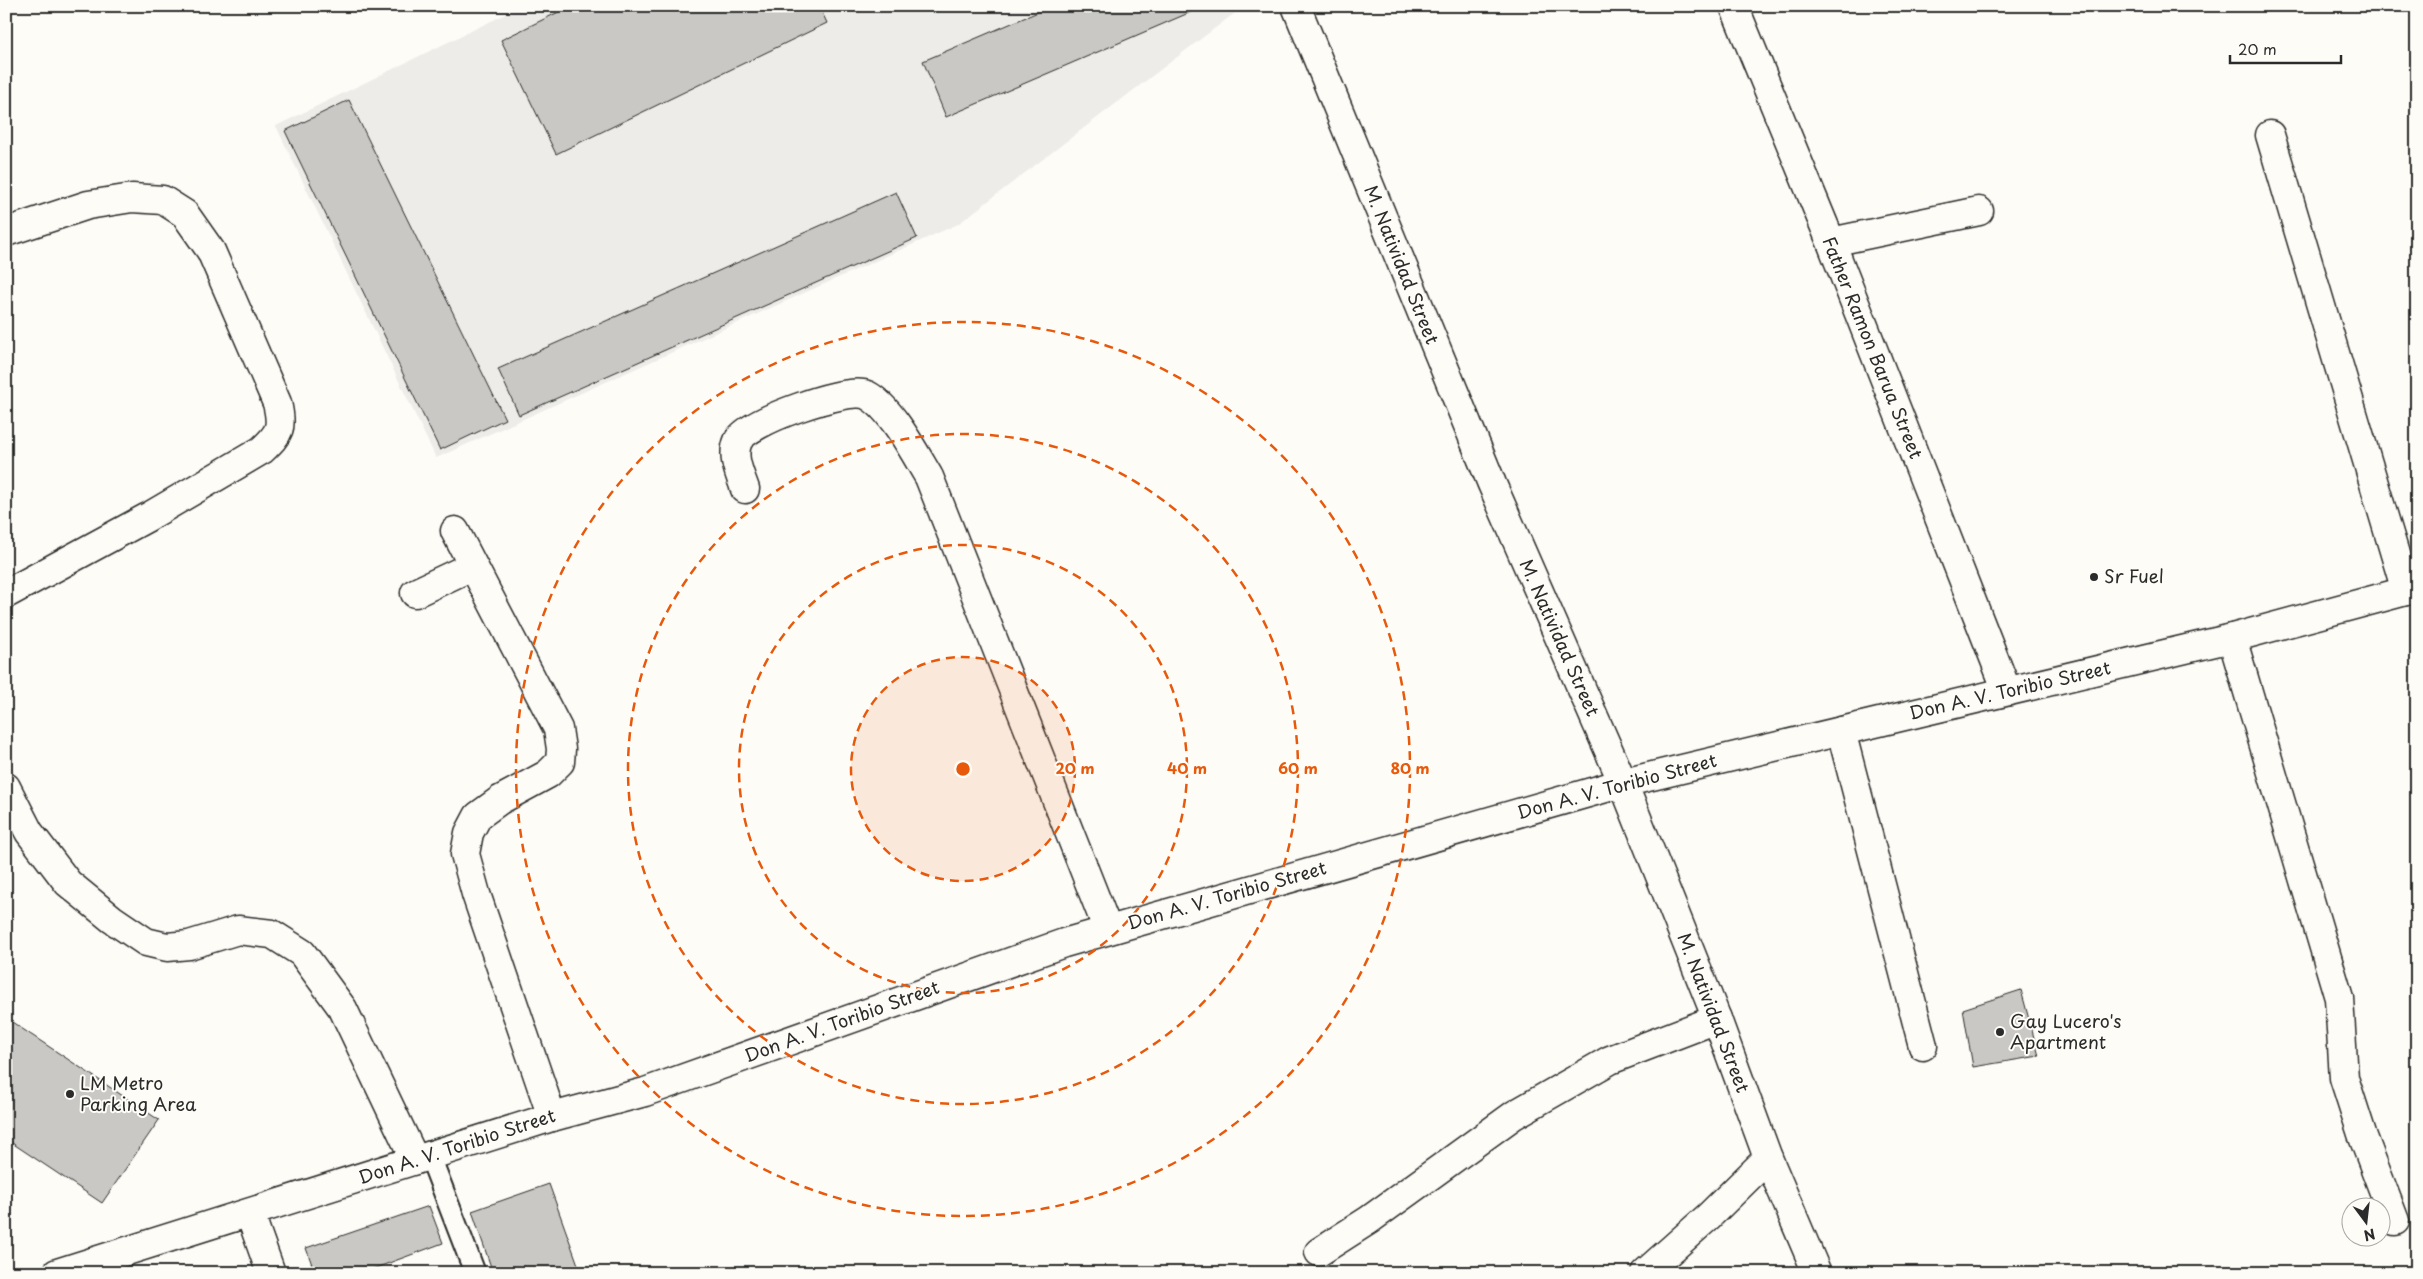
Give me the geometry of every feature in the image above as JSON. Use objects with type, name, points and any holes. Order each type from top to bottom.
[{"type":"street","name":"M. Natividad Street","points":[[1296,6],[1492,484],[1623,783],[1717,1020],[1768,1158],[1817,1273]]},
{"type":"street","name":"Father Ramon Barua Street","points":[[1734,6],[1830,242],[2007,691]]},
{"type":"street","points":[[2270,135],[2412,590]]},
{"type":"street","points":[[6,232],[88,205],[132,198],[163,200],[185,214],[211,251],[277,404],[281,421],[277,435],[262,450],[148,517],[6,594]]},
{"type":"street","points":[[1830,242],[1979,211]]},
{"type":"street","points":[[745,489],[735,461],[738,441],[748,430],[822,400],[857,393],[867,395],[902,431],[929,477],[1108,930]]},
{"type":"street","points":[[455,531],[558,729],[561,748],[560,762],[548,774],[500,800],[478,816],[469,833],[466,854],[476,894],[552,1117]]},
{"type":"street","points":[[415,593],[472,566]]},
{"type":"street","name":"Don A. V. Toribio Street","points":[[57,1273],[250,1214],[552,1117],[645,1092],[1064,943],[1108,930],[1623,783],[2232,638],[2412,590]]},
{"type":"street","points":[[2232,638],[2339,998],[2344,1078],[2363,1136],[2395,1221]]},
{"type":"street","points":[[1841,731],[1923,1046]]},
{"type":"street","points":[[6,787],[29,832],[68,883],[112,920],[146,942],[167,947],[189,945],[238,930],[272,934],[302,953],[343,1009],[422,1158]]},
{"type":"street","points":[[1319,1252],[1368,1220],[1514,1115],[1610,1060],[1717,1020]]},
{"type":"street","points":[[1645,1273],[1709,1216],[1768,1158]]},
{"type":"street","points":[[250,1214],[271,1273]]},
{"type":"lane","points":[[422,1158],[475,1273]]},
{"type":"shaded area","points":[[522,6],[1244,6],[958,224],[436,458],[276,126]]},
{"type":"building","points":[[571,6],[819,6],[827,23],[556,154],[501,40]]},
{"type":"building","points":[[1052,6],[1205,6],[946,117],[923,61]]},
{"type":"building","points":[[349,100],[505,419],[440,450],[285,131]]},
{"type":"building","points":[[896,192],[917,238],[519,415],[498,369]]},
{"type":"building","name":"Gay Lucero's Apartment","points":[[2021,990],[2039,1056],[1973,1067],[1963,1009]]},
{"type":"building","points":[[6,1018],[159,1120],[102,1203],[9,1141],[6,1145]]},
{"type":"building","points":[[549,1184],[581,1273],[493,1273],[472,1211]]},
{"type":"building","points":[[429,1206],[443,1243],[362,1273],[315,1273],[306,1248]]},
{"type":"place","name":"Sr Fuel","points":[[2094,577]]},
{"type":"place","name":"Gay Lucero's Apartment","points":[[2000,1032]]},
{"type":"place","name":"LM Metro Parking Area","points":[[70,1094]]}]
